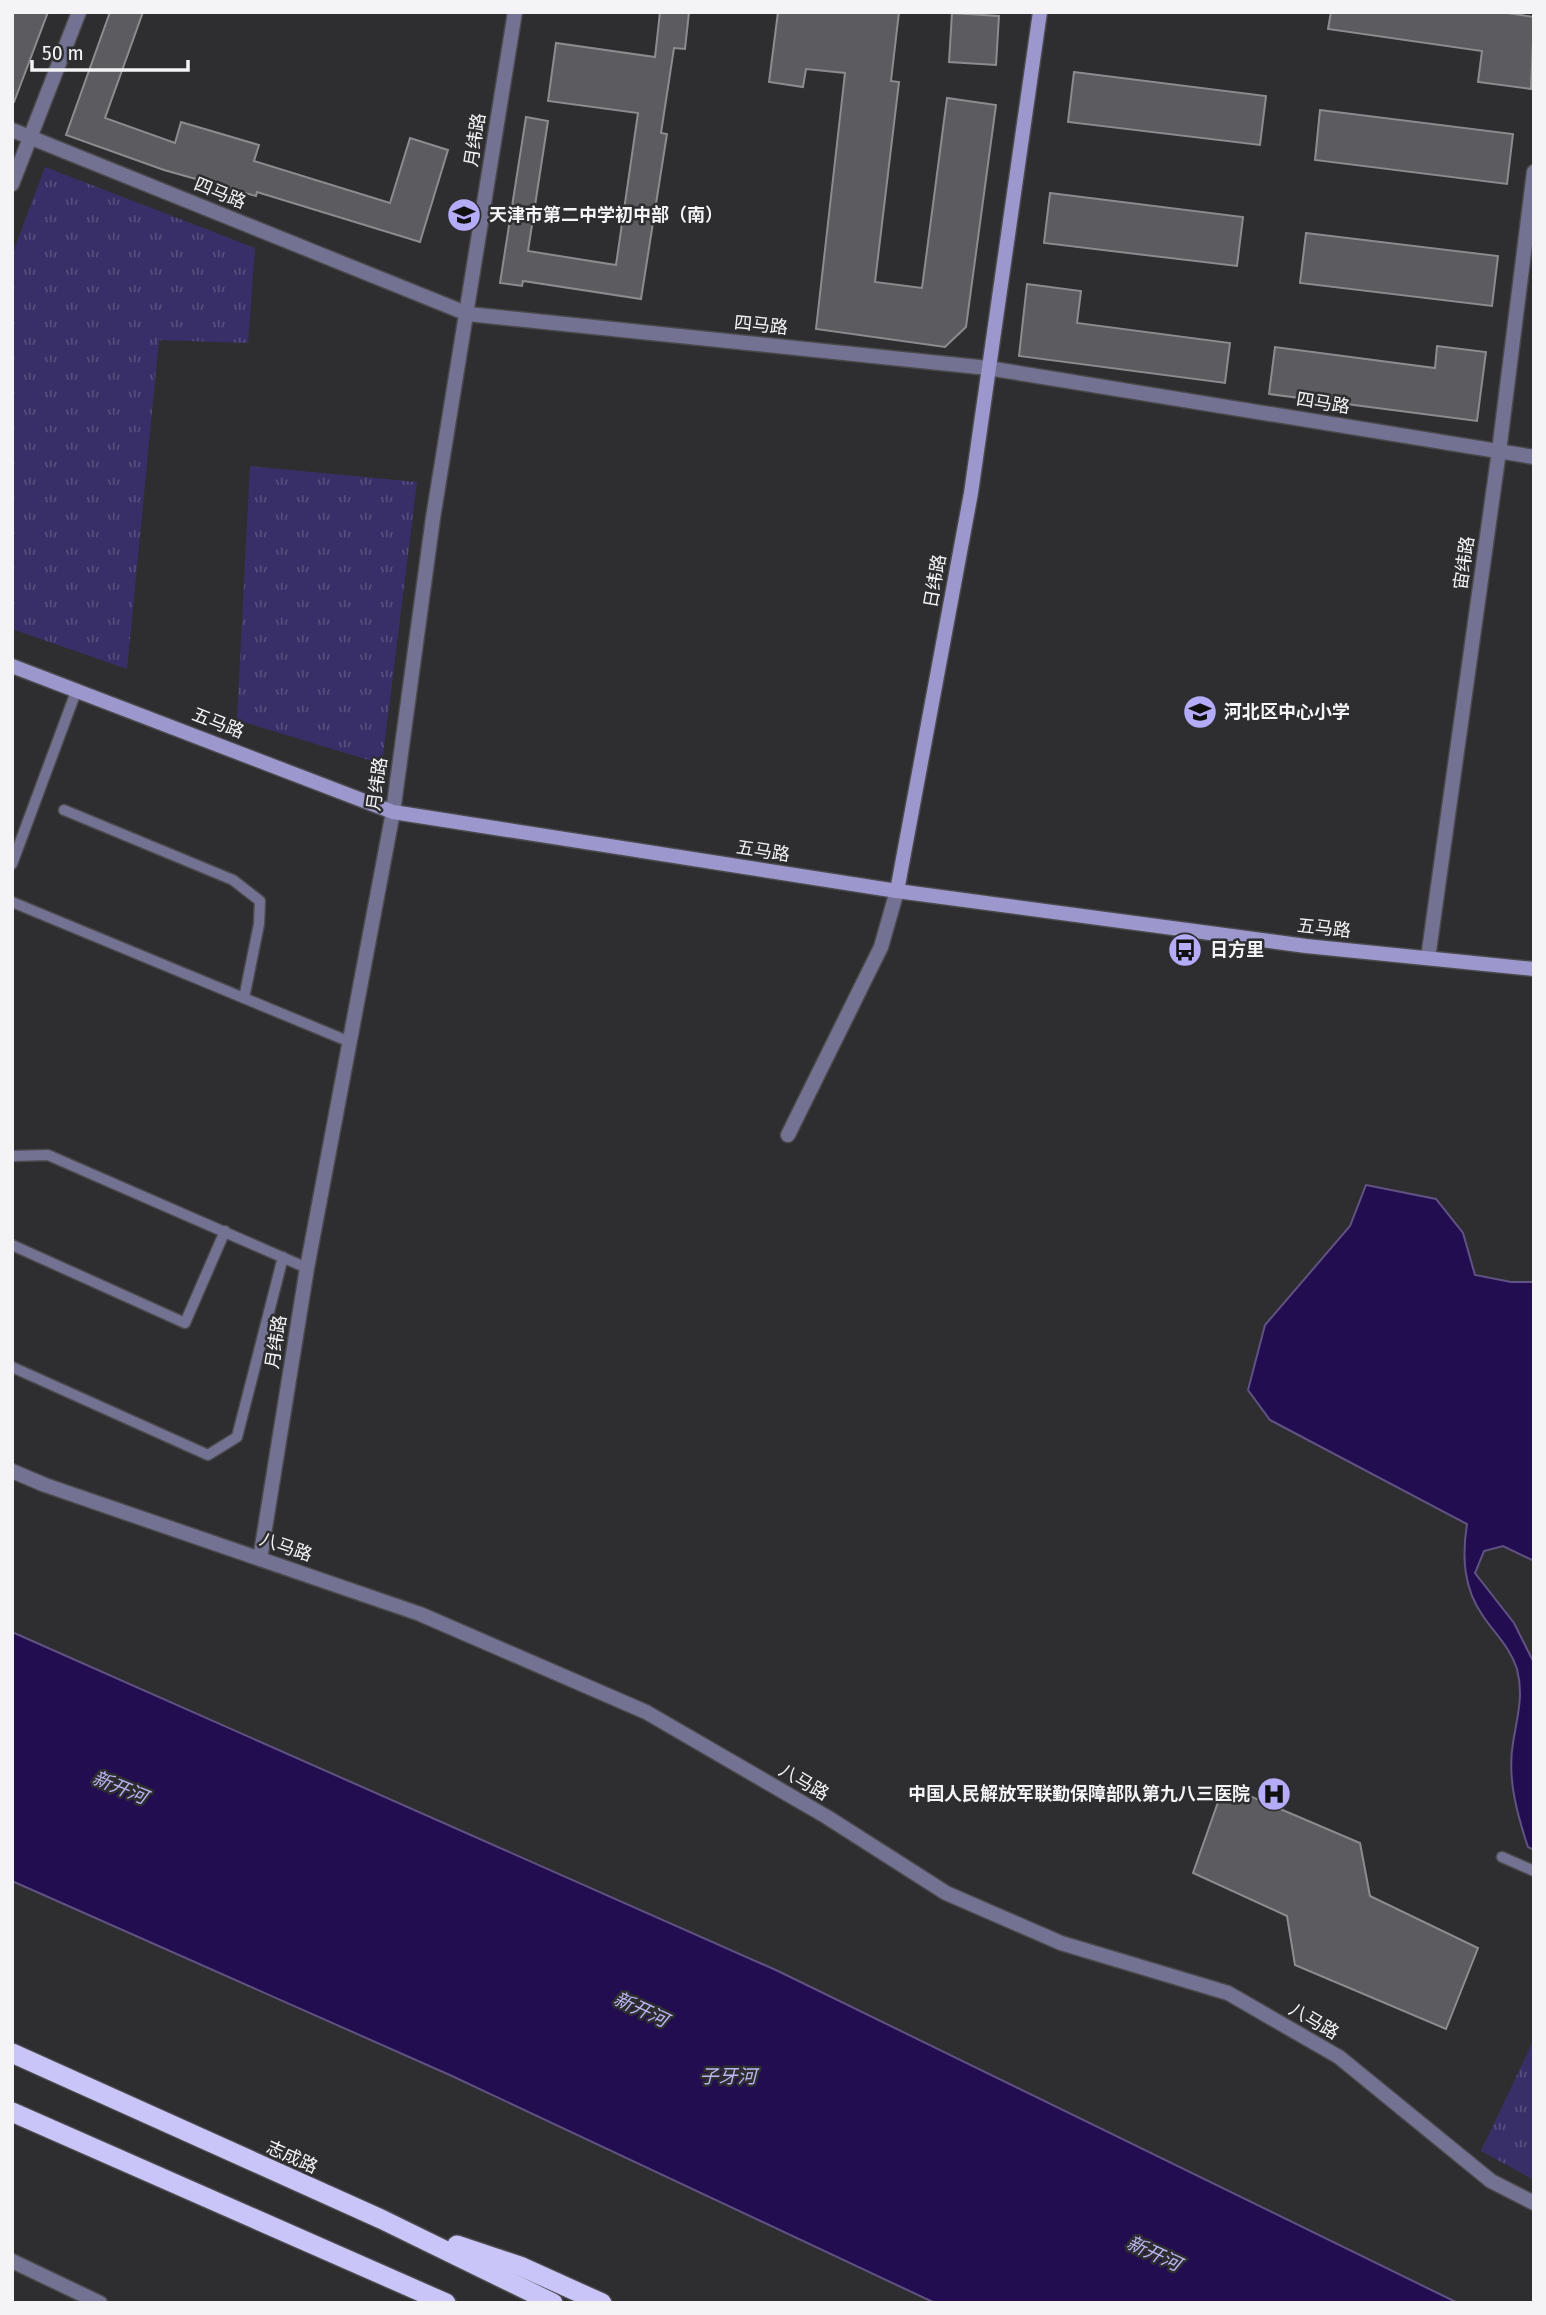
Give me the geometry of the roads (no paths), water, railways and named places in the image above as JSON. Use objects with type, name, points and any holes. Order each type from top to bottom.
[{"type":"highway","name":"志成路","points":[[12,2053],[381,2219],[553,2303]]},
{"type":"highway","points":[[12,2112],[446,2303]]},
{"type":"highway","points":[[381,2219],[520,2266],[602,2303]]},
{"type":"highway","points":[[298,2238],[414,2303]]},
{"type":"main road","name":"日纬路","points":[[897,891],[971,493],[1040,12]]},
{"type":"main road","name":"五马路","points":[[12,666],[393,812],[897,891],[1306,946],[1534,969]]},
{"type":"street","points":[[12,184],[79,12]]},
{"type":"street","name":"月纬路","points":[[260,1559],[307,1268],[393,812],[433,518],[468,314],[514,12]]},
{"type":"street","name":"四马路","points":[[12,130],[468,314],[988,368],[1534,457]]},
{"type":"street","name":"宙纬路","points":[[1428,958],[1499,451],[1534,172]]},
{"type":"street","name":"日纬路","points":[[788,1135],[881,947],[897,891]]},
{"type":"street","name":"八马路","points":[[12,1471],[421,1614],[646,1712],[827,1818],[946,1893],[1061,1943],[1228,1993],[1339,2057],[1491,2181],[1534,2203]]},
{"type":"street","points":[[12,2262],[100,2303]]},
{"type":"lane","points":[[12,864],[77,689]]},
{"type":"lane","points":[[64,810],[233,880],[260,901],[259,924],[244,998]]},
{"type":"lane","points":[[12,902],[350,1042]]},
{"type":"lane","points":[[12,1156],[48,1155],[307,1268]]},
{"type":"lane","points":[[12,1245],[185,1323],[225,1231]]},
{"type":"lane","points":[[12,1367],[208,1455],[237,1437],[283,1256]]},
{"type":"lane","points":[[1502,1857],[1534,1871]]},
{"type":"water","points":[[1366,1185],[1436,1199],[1463,1233],[1475,1275],[1511,1282],[1534,1282],[1534,1561],[1503,1546],[1484,1551],[1475,1573],[1514,1623],[1534,1663],[1534,1850],[1528,1847],[1512,1783],[1511,1756],[1520,1697],[1517,1669],[1471,1594],[1465,1560],[1467,1524],[1270,1420],[1248,1390],[1265,1325],[1350,1226]]},
{"type":"water","name":"子牙河","points":[[12,1632],[778,1971],[1458,2303],[935,2303],[452,2076],[12,1881]]},
{"type":"place","name":"天津市第二中学初中部（南）","points":[[464,215]]},
{"type":"place","name":"河北区中心小学","points":[[1200,712]]},
{"type":"place","name":"日方里","points":[[1185,950]]},
{"type":"place","name":"中国人民解放军联勤保障部队第九八三医院","points":[[1274,1794]]},
{"type":"water label","name":"新开河","points":[[120,1787]]},
{"type":"water label","name":"新开河","points":[[641,2009]]},
{"type":"water label","name":"新开河","points":[[1154,2253]]}]
